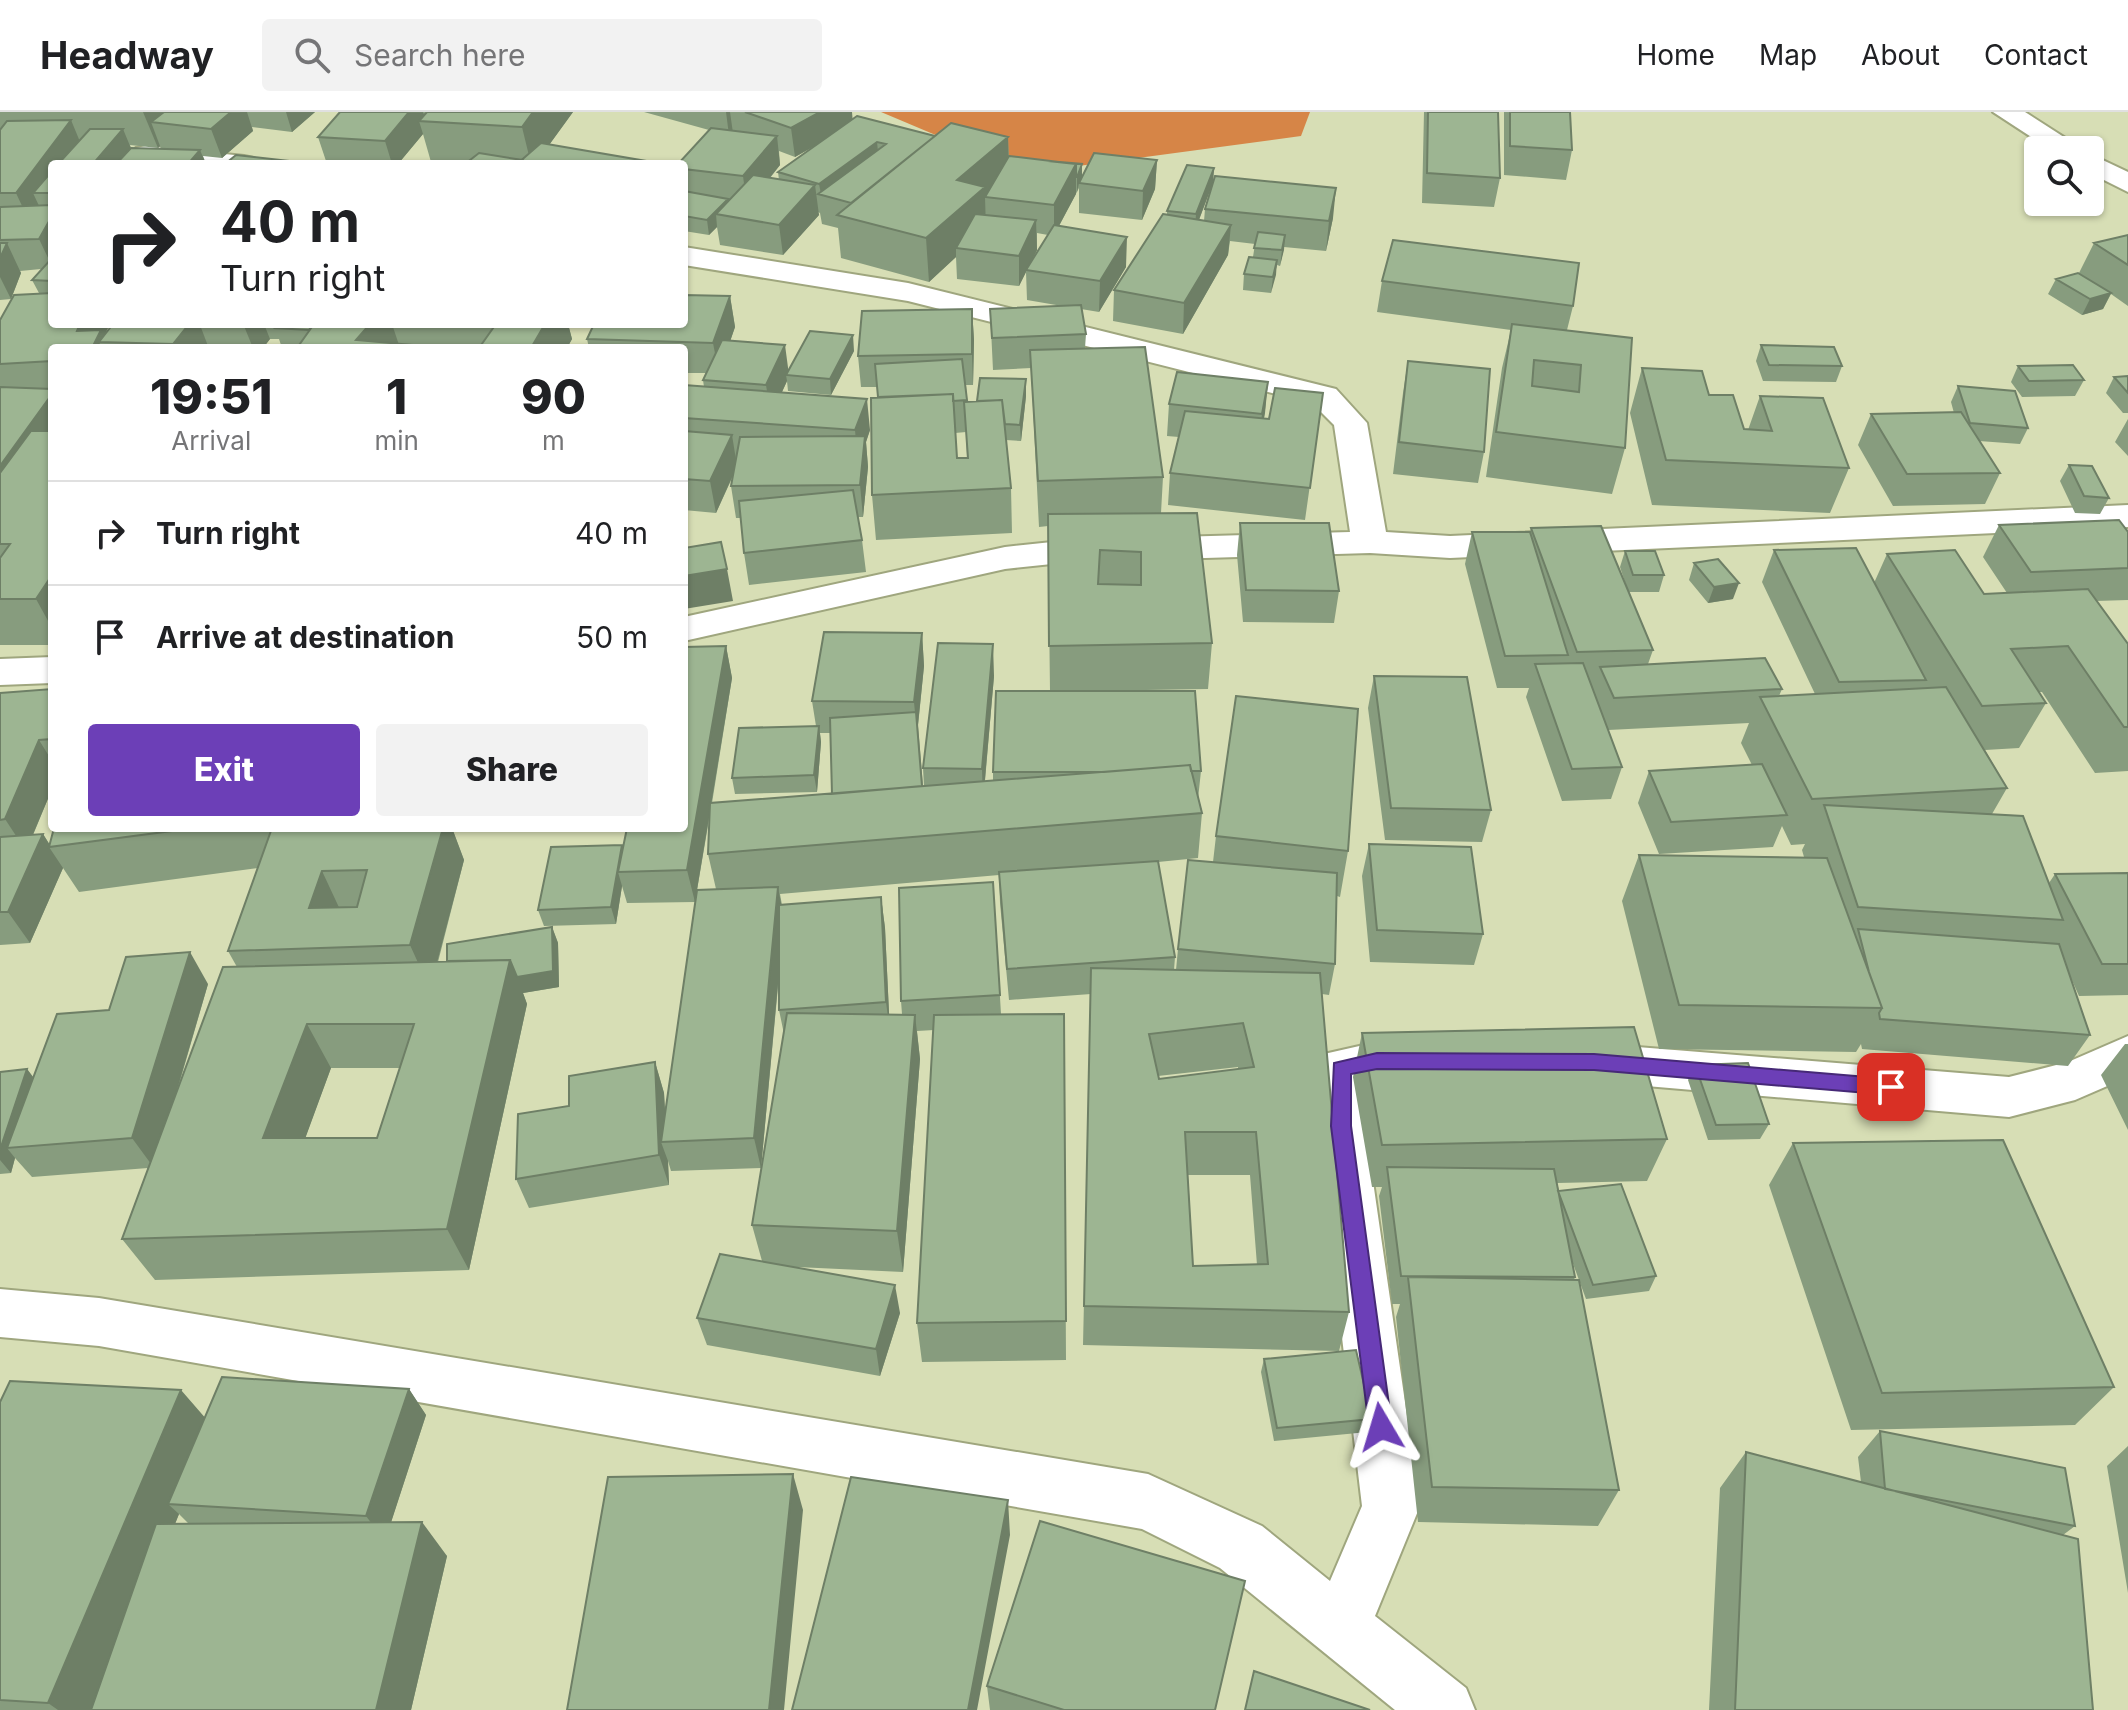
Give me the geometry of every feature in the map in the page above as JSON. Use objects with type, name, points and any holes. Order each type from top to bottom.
[{"type":"street","points":[[2006,112],[2046,136]]},
{"type":"street","points":[[121,151],[206,160]]},
{"type":"street","points":[[2104,170],[2128,184]]},
{"type":"street","points":[[688,257],[908,292],[1324,396],[1350,423],[1370,542]]},
{"type":"street","points":[[688,628],[1005,558],[1071,551],[1370,542],[1450,547],[2128,516]]},
{"type":"street","points":[[0,672],[48,670]]},
{"type":"street","points":[[1548,1062],[1594,1062],[2009,1097],[2037,1087],[2075,1080],[2128,1055]]},
{"type":"street","points":[[1341,1627],[1391,1506],[1341,1126],[1341,1068],[1377,1061],[1455,1061]]},
{"type":"street","points":[[0,1313],[99,1322],[1148,1502],[1241,1547],[1444,1710]]},
{"type":"shaded area","points":[[881,112],[1310,112],[1301,136],[1026,173]]},
{"type":"building","points":[[164,112],[231,112],[211,129],[151,122]]},
{"type":"building","points":[[340,112],[409,112],[385,141],[318,137]]},
{"type":"building","points":[[427,112],[533,112],[522,127],[419,121]]},
{"type":"building","points":[[745,112],[820,112],[791,128]]},
{"type":"building","points":[[1428,112],[1498,112],[1500,178],[1427,173]]},
{"type":"building","points":[[1510,112],[1570,112],[1572,150],[1510,146]]},
{"type":"building","points":[[857,116],[935,136],[851,203],[818,194],[886,144],[877,142],[819,184],[778,172]]},
{"type":"building","points":[[71,120],[16,193],[0,193],[0,130],[7,121]]},
{"type":"building","points":[[951,123],[1008,137],[957,180],[985,187],[926,238],[837,215]]},
{"type":"building","points":[[711,128],[777,136],[743,176],[688,169],[688,160],[682,160]]},
{"type":"building","points":[[90,129],[123,129],[96,160],[62,160]]},
{"type":"building","points":[[541,143],[640,160],[522,160]]},
{"type":"building","points":[[131,148],[200,150],[191,160],[120,160]]},
{"type":"building","points":[[479,153],[522,160],[470,160]]},
{"type":"building","points":[[1094,153],[1157,160],[1143,191],[1079,183]]},
{"type":"building","points":[[236,155],[280,160],[230,160]]},
{"type":"building","points":[[1009,156],[1076,164],[1054,205],[985,197]]},
{"type":"building","points":[[1048,161],[1082,164],[1076,177],[1076,164]]},
{"type":"building","points":[[1187,165],[1214,168],[1196,214],[1167,211]]},
{"type":"building","points":[[753,175],[815,185],[779,225],[716,214]]},
{"type":"building","points":[[48,176],[48,193],[33,193]]},
{"type":"building","points":[[1215,176],[1336,188],[1329,221],[1205,209]]},
{"type":"building","points":[[688,192],[728,199],[707,220],[688,217]]},
{"type":"building","points":[[48,205],[48,223],[39,239],[0,240],[0,207]]},
{"type":"building","points":[[975,214],[1036,220],[1019,256],[956,248]]},
{"type":"building","points":[[1163,214],[1231,225],[1184,303],[1114,290]]},
{"type":"building","points":[[1054,225],[1127,237],[1100,281],[1026,270]]},
{"type":"building","points":[[1258,232],[1285,235],[1282,250],[1254,248]]},
{"type":"building","points":[[2128,235],[2128,265],[2094,243]]},
{"type":"building","points":[[1393,240],[1579,263],[1573,306],[1382,281]]},
{"type":"building","points":[[0,243],[7,243],[0,258]]},
{"type":"building","points":[[1249,257],[1277,260],[1273,277],[1244,274]]},
{"type":"building","points":[[48,262],[48,281],[32,280]]},
{"type":"building","points":[[2078,273],[2111,293],[2090,299],[2056,279]]},
{"type":"building","points":[[48,293],[48,328],[101,330],[94,344],[48,344],[48,361],[0,364],[0,320],[14,295]]},
{"type":"building","points":[[688,295],[730,296],[713,343],[587,339],[592,328],[688,328]]},
{"type":"building","points":[[1081,305],[1086,334],[992,338],[990,309]]},
{"type":"building","points":[[972,309],[972,354],[858,356],[862,311]]},
{"type":"building","points":[[1512,324],[1632,338],[1625,448],[1496,432]],"holes":[[[1534,360],[1581,365],[1579,392],[1532,386]]]},
{"type":"building","points":[[110,328],[186,328],[173,344],[99,342]]},
{"type":"building","points":[[311,328],[366,328],[356,340],[402,344],[300,344]]},
{"type":"building","points":[[493,328],[543,328],[533,344],[482,344]]},
{"type":"building","points":[[810,331],[853,335],[830,379],[786,375]]},
{"type":"building","points":[[722,340],[785,345],[766,385],[703,380]]},
{"type":"building","points":[[1761,345],[1834,347],[1842,366],[1769,365]]},
{"type":"building","points":[[1145,347],[1163,477],[1038,481],[1030,350]]},
{"type":"building","points":[[962,359],[967,400],[953,401],[953,394],[878,397],[875,364]]},
{"type":"building","points":[[1408,361],[1490,369],[1484,452],[1399,442]]},
{"type":"building","points":[[2073,365],[2084,380],[2029,381],[2018,366]]},
{"type":"building","points":[[1642,368],[1702,371],[1709,395],[1733,395],[1744,429],[1772,431],[1760,396],[1823,398],[1849,468],[1666,460]]},
{"type":"building","points":[[1177,372],[1268,382],[1262,414],[1169,404]]},
{"type":"building","points":[[2128,376],[2128,393],[2114,377]]},
{"type":"building","points":[[980,378],[1026,379],[1020,425],[1005,424],[1002,400],[977,401]]},
{"type":"building","points":[[688,385],[867,399],[855,430],[688,418]]},
{"type":"building","points":[[1958,386],[2015,391],[2028,428],[1970,423]]},
{"type":"building","points":[[0,387],[48,389],[48,400],[0,466]]},
{"type":"building","points":[[1275,388],[1323,393],[1310,488],[1170,473],[1185,411],[1269,419]]},
{"type":"building","points":[[953,394],[957,458],[968,458],[964,402],[1002,400],[1011,488],[872,495],[871,398]]},
{"type":"building","points":[[1961,412],[2000,473],[1907,474],[1871,414]]},
{"type":"building","points":[[31,431],[48,431],[48,581],[36,599],[0,599],[0,558],[10,544],[0,544],[0,473]]},
{"type":"building","points":[[688,431],[732,435],[710,481],[688,479]]},
{"type":"building","points":[[865,436],[860,485],[731,486],[740,437]]},
{"type":"building","points":[[2069,465],[2092,466],[2109,498],[2084,496]]},
{"type":"building","points":[[853,490],[862,540],[744,553],[739,501]]},
{"type":"building","points":[[1197,513],[1212,643],[1049,646],[1048,514]],"holes":[[[1100,550],[1141,552],[1141,585],[1098,584]]]},
{"type":"building","points":[[2119,520],[2128,532],[2128,568],[2031,572],[1999,525]]},
{"type":"building","points":[[1240,523],[1329,523],[1339,591],[1246,590]]},
{"type":"building","points":[[1601,526],[1653,650],[1577,652],[1531,528]]},
{"type":"building","points":[[1472,532],[1530,532],[1568,655],[1505,656]]},
{"type":"building","points":[[721,542],[727,569],[688,575],[688,547]]},
{"type":"building","points":[[1856,548],[1926,680],[1839,682],[1774,550]]},
{"type":"building","points":[[1955,550],[1984,594],[2088,589],[2128,644],[2128,727],[2124,727],[2068,646],[2011,649],[2046,703],[1982,706],[1887,554]]},
{"type":"building","points":[[1625,551],[1655,551],[1664,575],[1633,575]]},
{"type":"building","points":[[1718,559],[1739,583],[1714,587],[1694,563]]},
{"type":"building","points":[[824,632],[922,633],[914,702],[812,701]]},
{"type":"building","points":[[938,643],[993,644],[982,769],[923,768]]},
{"type":"building","points":[[726,646],[687,870],[618,872],[626,832],[688,832],[688,647]]},
{"type":"building","points":[[1765,658],[1782,689],[1614,698],[1600,667]]},
{"type":"building","points":[[1583,663],[1622,767],[1572,769],[1535,664]]},
{"type":"building","points":[[1374,676],[1467,677],[1491,810],[1391,808]]},
{"type":"building","points":[[1946,687],[2007,788],[1812,799],[1760,697]]},
{"type":"building","points":[[48,689],[48,739],[39,740],[5,819],[0,820],[0,693]]},
{"type":"building","points":[[996,691],[1195,691],[1201,771],[1191,771],[1190,765],[1104,772],[993,772]]},
{"type":"building","points":[[1236,696],[1358,709],[1348,851],[1216,836]]},
{"type":"building","points":[[916,712],[922,786],[832,794],[830,718]]},
{"type":"building","points":[[819,726],[814,775],[732,778],[739,728]]},
{"type":"building","points":[[1762,764],[1787,815],[1671,822],[1649,771]]},
{"type":"building","points":[[1190,765],[1202,813],[708,854],[710,803]]},
{"type":"building","points":[[1824,805],[2023,816],[2063,920],[1858,907]]},
{"type":"building","points":[[53,832],[164,832],[49,847]]},
{"type":"building","points":[[271,832],[442,832],[410,945],[228,951]],"holes":[[[367,870],[357,907],[309,908],[322,871]]]},
{"type":"building","points":[[43,834],[8,912],[0,912],[0,837]]},
{"type":"building","points":[[1369,844],[1471,847],[1483,934],[1377,930]]},
{"type":"building","points":[[622,845],[611,907],[538,910],[551,847]]},
{"type":"building","points":[[1639,855],[1827,858],[1882,1008],[1679,1005]]},
{"type":"building","points":[[1188,860],[1337,873],[1335,964],[1178,949]]},
{"type":"building","points":[[1158,861],[1175,957],[1007,969],[999,872]]},
{"type":"building","points":[[2128,873],[2128,964],[2102,964],[2055,874]]},
{"type":"building","points":[[993,882],[1000,995],[901,1001],[899,888]]},
{"type":"building","points":[[778,887],[754,1138],[661,1142],[697,890]]},
{"type":"building","points":[[881,897],[886,1002],[779,1010],[779,905]]},
{"type":"building","points":[[552,927],[553,971],[517,977],[510,960],[447,961],[447,944]]},
{"type":"building","points":[[1858,929],[2059,944],[2090,1035],[1880,1019],[1882,1008]]},
{"type":"building","points":[[190,952],[132,1138],[7,1148],[57,1014],[109,1010],[126,957]]},
{"type":"building","points":[[510,960],[447,1229],[122,1239],[223,967]],"holes":[[[307,1024],[414,1024],[377,1138],[263,1138]]]},
{"type":"building","points":[[1091,968],[1320,973],[1349,1312],[1084,1306]],"holes":[[[1243,1023],[1254,1067],[1159,1079],[1149,1034]],[[1185,1132],[1256,1132],[1268,1264],[1193,1266]]]},
{"type":"building","points":[[787,1013],[915,1015],[897,1231],[752,1225]]},
{"type":"building","points":[[1064,1014],[1066,1321],[917,1323],[934,1015]]},
{"type":"building","points":[[1634,1027],[1667,1139],[1382,1145],[1362,1033]]},
{"type":"building","points":[[655,1062],[659,1155],[516,1179],[518,1114],[569,1106],[569,1076]]},
{"type":"building","points":[[1748,1063],[1769,1124],[1716,1125],[1695,1065]]},
{"type":"building","points":[[27,1069],[0,1150],[0,1072]]},
{"type":"building","points":[[2003,1140],[2114,1387],[1882,1393],[1793,1143]]},
{"type":"building","points":[[1387,1167],[1554,1169],[1575,1277],[1401,1276]]},
{"type":"building","points":[[1621,1184],[1656,1276],[1593,1285],[1558,1191]]},
{"type":"building","points":[[720,1254],[895,1285],[876,1349],[697,1318]]},
{"type":"building","points":[[1408,1277],[1579,1280],[1619,1490],[1432,1487]]},
{"type":"building","points":[[1356,1350],[1372,1419],[1277,1428],[1264,1359]]},
{"type":"building","points":[[222,1377],[409,1389],[366,1516],[168,1504]]},
{"type":"building","points":[[10,1381],[181,1390],[48,1703],[0,1700],[0,1402]]},
{"type":"building","points":[[1880,1431],[2065,1468],[2075,1526],[1885,1489]]},
{"type":"building","points":[[1746,1452],[2078,1539],[2093,1710],[1735,1710]]},
{"type":"building","points":[[793,1474],[769,1710],[567,1710],[608,1477]]},
{"type":"building","points":[[851,1477],[1008,1500],[968,1710],[792,1710]]},
{"type":"building","points":[[1040,1521],[1245,1581],[1215,1710],[1064,1710],[987,1686]]},
{"type":"building","points":[[422,1522],[376,1710],[91,1710],[156,1524]]},
{"type":"building","points":[[1254,1671],[1370,1710],[1245,1710]]},
{"type":"route","points":[[1381,1427],[1341,1126],[1341,1068],[1377,1061],[1594,1062],[1891,1087]]}]
